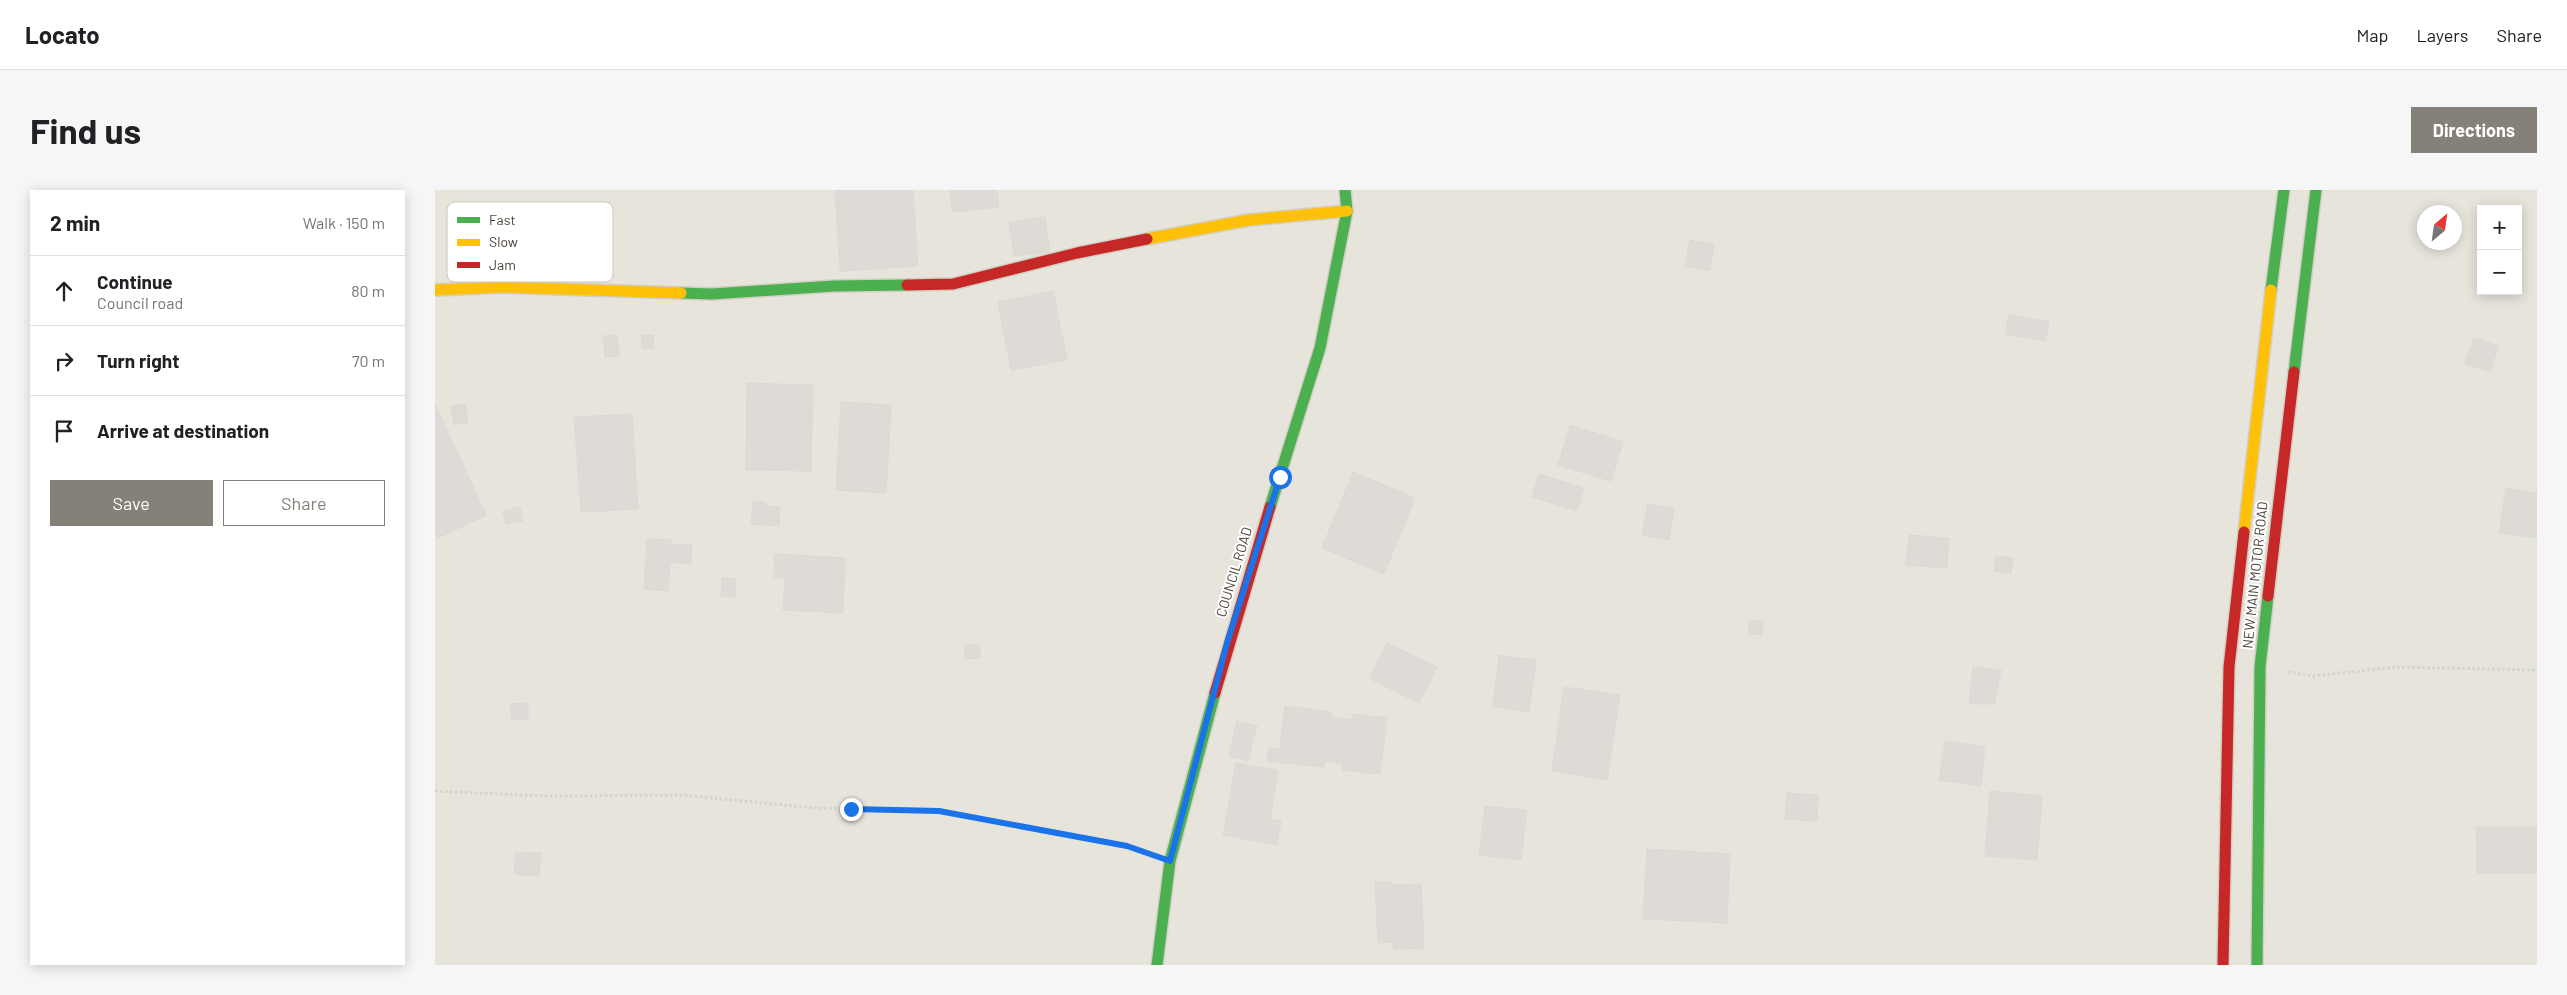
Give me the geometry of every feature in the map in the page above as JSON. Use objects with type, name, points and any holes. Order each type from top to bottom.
[{"type":"main road","name":"COUNCIL ROAD","points":[[1157,965],[1170,861],[1227,643],[1320,348],[1347,211],[1345,190]]},
{"type":"main road","name":"NEW MAIN MOTOR ROAD","points":[[2223,965],[2229,666],[2276,244],[2284,190]]},
{"type":"main road","name":"NEW MAIN MOTOR ROAD","points":[[2257,965],[2260,667],[2308,245],[2317,190]]},
{"type":"main road","points":[[435,290],[503,287],[712,294],[835,286],[953,284],[1077,253],[1249,220],[1347,211]]},
{"type":"path","points":[[2260,667],[2313,676],[2395,668],[2537,670]]},
{"type":"path","points":[[435,791],[545,796],[681,795],[816,808],[939,811],[1127,846],[1170,861]]},
{"type":"shaded area","points":[[435,190],[2537,190],[2537,965],[435,965]]},
{"type":"building","points":[[835,190],[913,190],[918,266],[840,271]]},
{"type":"building","points":[[950,190],[997,190],[999,207],[952,212]]},
{"type":"building","points":[[1045,217],[1050,252],[1014,256],[1009,222]]},
{"type":"building","points":[[1690,240],[1714,245],[1710,271],[1685,266]]},
{"type":"building","points":[[1053,291],[1067,360],[1011,370],[998,302]]},
{"type":"building","points":[[2009,315],[2049,322],[2045,341],[2005,334]]},
{"type":"building","points":[[617,335],[619,356],[605,357],[603,336]]},
{"type":"building","points":[[641,335],[653,335],[654,348],[642,349]]},
{"type":"building","points":[[2474,338],[2498,346],[2490,372],[2465,364]]},
{"type":"building","points":[[747,383],[813,385],[811,471],[746,470]]},
{"type":"building","points":[[841,402],[891,405],[886,493],[836,490]]},
{"type":"building","points":[[435,404],[486,515],[438,538],[435,532]]},
{"type":"building","points":[[465,404],[468,422],[454,425],[451,406]]},
{"type":"building","points":[[632,414],[638,509],[581,512],[574,417]]},
{"type":"building","points":[[1570,425],[1623,442],[1611,481],[1558,465]]},
{"type":"building","points":[[1353,472],[1415,498],[1384,574],[1322,548]]},
{"type":"building","points":[[1539,474],[1584,488],[1577,511],[1532,497]]},
{"type":"building","points":[[2506,488],[2537,493],[2537,538],[2499,533]]},
{"type":"building","points":[[753,501],[765,502],[765,506],[780,507],[779,526],[751,524]]},
{"type":"building","points":[[1648,504],[1674,509],[1669,540],[1642,535]]},
{"type":"building","points":[[520,507],[523,521],[506,524],[503,511]]},
{"type":"building","points":[[1909,535],[1949,538],[1947,568],[1906,565]]},
{"type":"building","points":[[647,539],[671,540],[671,544],[692,545],[691,564],[670,562],[668,591],[644,589]]},
{"type":"building","points":[[775,554],[845,558],[843,613],[783,610],[785,578],[774,577]]},
{"type":"building","points":[[1996,556],[2013,558],[2011,573],[1994,571]]},
{"type":"building","points":[[722,578],[736,579],[735,597],[721,596]]},
{"type":"building","points":[[1749,621],[1763,621],[1762,635],[1749,634]]},
{"type":"building","points":[[1387,643],[1437,667],[1419,703],[1369,678]]},
{"type":"building","points":[[965,645],[980,645],[980,658],[965,659]]},
{"type":"building","points":[[1499,655],[1536,660],[1529,712],[1493,706]]},
{"type":"building","points":[[1973,667],[2001,670],[1994,704],[1969,704]]},
{"type":"building","points":[[1564,687],[1620,695],[1607,780],[1552,771]]},
{"type":"building","points":[[528,703],[528,719],[512,720],[510,704]]},
{"type":"building","points":[[1285,706],[1331,712],[1330,717],[1352,720],[1353,714],[1387,718],[1380,774],[1342,770],[1342,763],[1325,761],[1324,767],[1267,761],[1269,748],[1280,750]]},
{"type":"building","points":[[1237,721],[1257,726],[1248,761],[1229,756]]},
{"type":"building","points":[[1945,741],[1985,747],[1981,786],[1939,780]]},
{"type":"building","points":[[1236,763],[1278,771],[1270,819],[1281,821],[1277,845],[1223,835]]},
{"type":"building","points":[[1990,791],[2042,796],[2037,860],[1985,856]]},
{"type":"building","points":[[1787,793],[1818,795],[1817,821],[1785,819]]},
{"type":"building","points":[[1485,806],[1527,810],[1521,860],[1479,855]]},
{"type":"building","points":[[2476,827],[2537,827],[2537,873],[2477,873]]},
{"type":"building","points":[[1647,849],[1730,854],[1727,923],[1643,919]]},
{"type":"building","points":[[516,852],[541,853],[539,876],[514,874]]},
{"type":"building","points":[[1375,882],[1391,882],[1391,885],[1421,884],[1424,948],[1393,949],[1394,942],[1378,943]]},
{"type":"traffic: fast","points":[[1270,507],[1320,348],[1347,211],[1345,190]]},
{"type":"traffic: fast","points":[[2271,290],[2284,190]]},
{"type":"traffic: fast","points":[[2294,372],[2316,190]]},
{"type":"traffic: fast","points":[[681,293],[712,294],[834,286],[907,285]]},
{"type":"traffic: fast","points":[[2257,965],[2260,667],[2268,596]]},
{"type":"traffic: fast","points":[[1157,965],[1170,861],[1215,693]]},
{"type":"traffic: slow","points":[[1147,239],[1249,220],[1347,211]]},
{"type":"traffic: slow","points":[[435,290],[503,287],[681,293]]},
{"type":"traffic: slow","points":[[2244,532],[2271,290]]},
{"type":"traffic: jam","points":[[907,285],[953,284],[1077,253],[1147,239]]},
{"type":"traffic: jam","points":[[2268,596],[2294,372]]},
{"type":"traffic: jam","points":[[1215,693],[1270,507]]},
{"type":"traffic: jam","points":[[2223,965],[2229,667],[2244,532]]},
{"type":"route","points":[[851,809],[939,811],[1127,846],[1170,861],[1227,643],[1280,477]]}]
